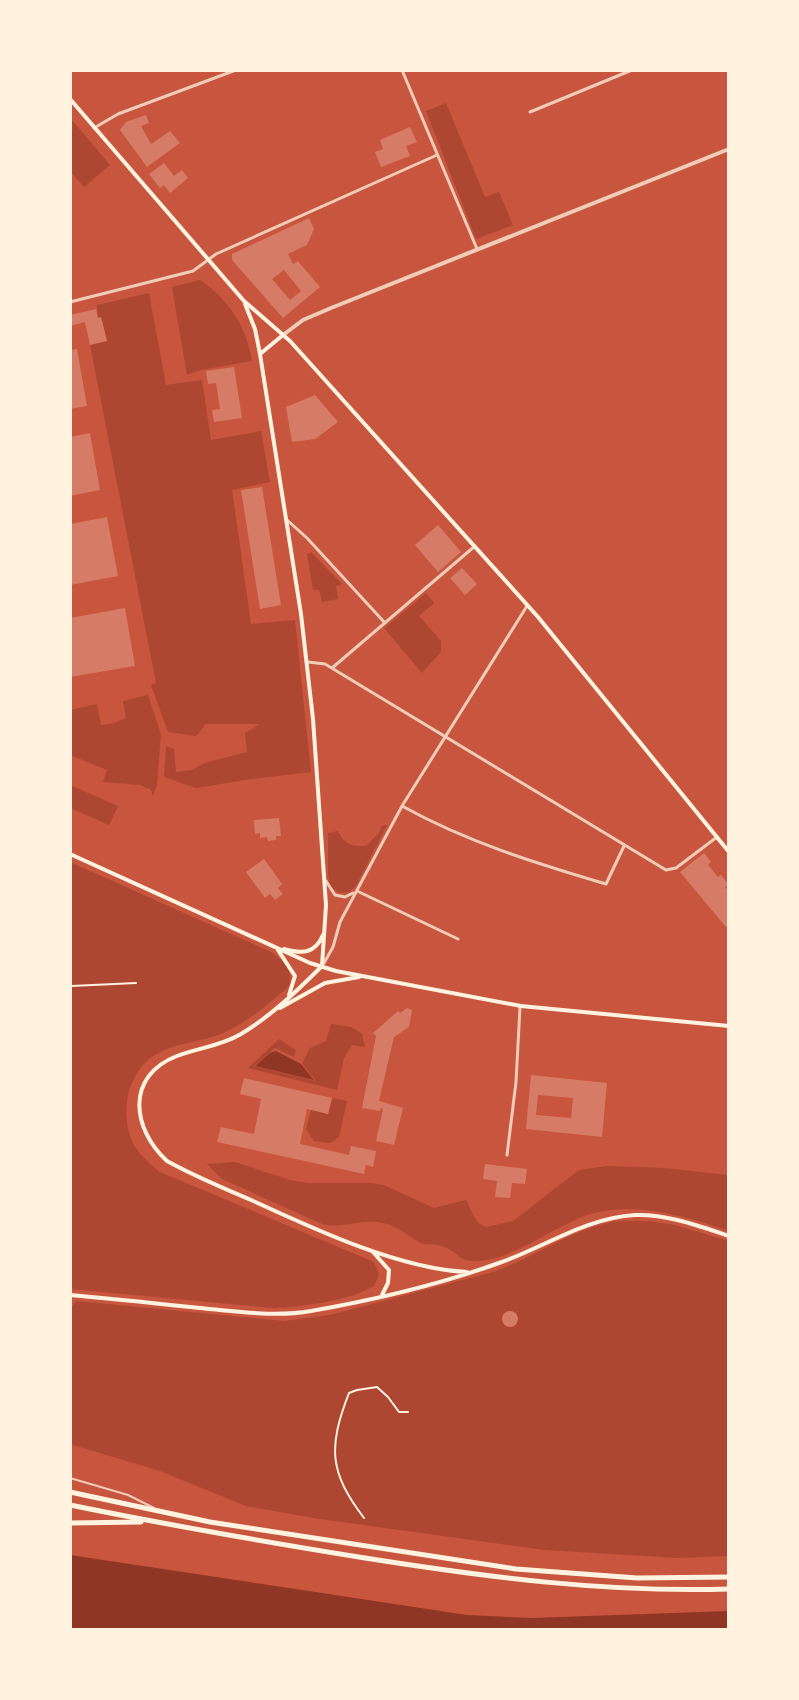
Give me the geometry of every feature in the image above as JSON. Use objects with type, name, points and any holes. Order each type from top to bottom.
[{"type":"main road","points":[[70,99],[244,301],[283,335],[475,546],[612,705],[729,852]]},
{"type":"main road","points":[[244,301],[255,329],[260,354],[308,662],[324,877],[322,966],[273,1012]]},
{"type":"main road","points":[[260,354],[283,335]]},
{"type":"main road","points":[[70,854],[322,966],[521,1006],[729,1026]]},
{"type":"main road","points":[[274,947],[304,953],[310,951],[321,940],[325,928]]},
{"type":"main road","points":[[274,947],[286,959],[295,976],[286,1000]]},
{"type":"main road","points":[[366,977],[325,983],[235,1038],[177,1056],[159,1067],[140,1093],[141,1124],[157,1151],[182,1169],[368,1249],[425,1267],[469,1272]]},
{"type":"main road","points":[[70,1295],[275,1315],[310,1312],[380,1297],[469,1272],[519,1256],[574,1229],[607,1218],[656,1216],[684,1221],[729,1236]]},
{"type":"main road","points":[[368,1249],[389,1270],[388,1283],[380,1297]]},
{"type":"main road","points":[[70,1492],[163,1512],[382,1549],[544,1572],[637,1578],[729,1577]]},
{"type":"main road","points":[[70,1505],[149,1522],[514,1580],[642,1590],[729,1589]]},
{"type":"main road","points":[[70,1523],[149,1522]]},
{"type":"street","points":[[94,128],[118,114],[236,70]]},
{"type":"street","points":[[402,70],[477,249]]},
{"type":"street","points":[[530,112],[632,70]]},
{"type":"street","points":[[283,335],[317,314],[729,149]]},
{"type":"street","points":[[70,302],[193,271],[207,260],[437,155]]},
{"type":"street","points":[[287,520],[385,623]]},
{"type":"street","points":[[332,668],[475,546]]},
{"type":"street","points":[[322,966],[333,947],[340,922],[402,806],[527,606]]},
{"type":"street","points":[[308,662],[332,668],[666,870],[676,868],[717,837]]},
{"type":"street","points":[[402,806],[493,849],[606,884],[625,845]]},
{"type":"street","points":[[324,877],[332,892],[340,897],[357,891],[458,939]]},
{"type":"street","points":[[507,1155],[521,1006]]},
{"type":"lane","points":[[70,1478],[128,1495],[163,1512]]},
{"type":"path","points":[[71,986],[136,983]]},
{"type":"path","points":[[364,1518],[341,1483],[334,1461],[336,1431],[349,1393],[377,1387],[399,1412],[408,1412]]},
{"type":"shaded area","points":[[446,103],[485,197],[499,192],[513,225],[476,239],[426,111]]},
{"type":"shaded area","points":[[71,119],[110,165],[84,187],[70,171]]},
{"type":"shaded area","points":[[200,280],[235,315],[246,337],[252,361],[187,375],[172,287]]},
{"type":"shaded area","points":[[149,293],[166,385],[202,380],[211,440],[261,431],[270,482],[232,490],[251,624],[295,620],[311,772],[196,788],[164,777],[166,746],[174,749],[176,772],[192,770],[204,763],[247,752],[245,733],[260,724],[206,724],[196,736],[168,732],[151,685],[156,683],[90,345],[107,340],[101,317],[98,318],[97,305]]},
{"type":"shaded area","points":[[311,552],[342,584],[336,586],[338,599],[322,602],[319,590],[313,590],[307,554]]},
{"type":"shaded area","points":[[426,593],[434,603],[419,616],[441,641],[441,652],[422,673],[384,628]]},
{"type":"shaded area","points":[[148,695],[161,734],[157,785],[153,796],[151,790],[140,785],[103,782],[107,770],[70,755],[70,710],[97,704],[101,725],[114,723],[126,718],[123,701]]},
{"type":"shaded area","points":[[70,785],[118,806],[109,825],[70,808]]},
{"type":"shaded area","points":[[387,825],[356,886],[349,892],[340,893],[330,887],[328,833],[338,831],[349,844],[366,846],[382,826]]},
{"type":"shaded area","points":[[70,862],[271,952],[286,966],[290,975],[289,986],[255,1014],[218,1035],[163,1050],[140,1068],[127,1100],[130,1134],[139,1153],[160,1172],[374,1262],[379,1274],[374,1286],[339,1299],[273,1308],[70,1289]]},
{"type":"shaded area","points":[[331,1024],[351,1027],[362,1034],[365,1047],[352,1045],[344,1058],[337,1090],[248,1068],[279,1039],[296,1050],[294,1057],[275,1048],[254,1066],[316,1081],[302,1063],[310,1048],[326,1041]]},
{"type":"shaded area","points":[[276,1051],[301,1064],[314,1080],[255,1066]]},
{"type":"shaded area","points":[[332,1098],[347,1101],[339,1137],[330,1143],[314,1141],[306,1129],[311,1110],[328,1114]]},
{"type":"shaded area","points":[[235,1162],[307,1183],[384,1185],[434,1208],[466,1200],[476,1220],[486,1227],[513,1221],[579,1170],[607,1166],[729,1175],[729,1231],[672,1214],[613,1210],[575,1220],[510,1253],[470,1261],[442,1246],[421,1243],[387,1224],[322,1224],[222,1179],[207,1164]]},
{"type":"shaded area","points":[[616,1221],[675,1225],[729,1241],[729,1556],[678,1558],[545,1550],[320,1519],[246,1506],[160,1471],[70,1444],[70,1309],[76,1301],[284,1321],[330,1315],[493,1272],[596,1226]]},
{"type":"shaded area","points":[[70,1555],[467,1615],[532,1618],[729,1611],[729,1630],[70,1630]]},
{"type":"building","points":[[146,115],[149,123],[141,126],[151,144],[170,131],[180,143],[147,167],[120,130],[126,122]]},
{"type":"building","points":[[410,127],[417,142],[406,146],[410,156],[381,167],[375,152],[383,149],[380,140]]},
{"type":"building","points":[[164,163],[174,176],[182,170],[188,178],[170,193],[164,185],[160,188],[149,174]]},
{"type":"building","points":[[309,218],[314,229],[307,245],[288,254],[293,264],[298,261],[320,287],[283,318],[232,260],[232,254]],"holes":[[[284,270],[301,291],[290,300],[272,279]]]},
{"type":"building","points":[[96,309],[107,341],[90,345],[85,322],[70,326],[70,315]]},
{"type":"building","points":[[77,349],[87,406],[70,409],[70,350]]},
{"type":"building","points":[[234,367],[242,418],[214,422],[212,410],[220,409],[216,383],[208,384],[206,371]]},
{"type":"building","points":[[315,395],[338,422],[315,439],[292,442],[286,407]]},
{"type":"building","points":[[90,433],[100,490],[70,496],[70,437]]},
{"type":"building","points":[[262,487],[281,605],[260,609],[241,490]]},
{"type":"building","points":[[107,517],[118,576],[70,585],[70,524]]},
{"type":"building","points":[[438,525],[461,552],[438,572],[415,545]]},
{"type":"building","points":[[462,568],[477,584],[465,595],[450,578]]},
{"type":"building","points":[[125,608],[135,666],[70,677],[70,618]]},
{"type":"building","points":[[279,818],[281,836],[276,836],[276,840],[268,841],[267,837],[260,838],[260,833],[255,834],[254,820]]},
{"type":"building","points":[[704,853],[711,862],[708,865],[729,885],[725,887],[729,892],[729,925],[726,927],[680,872]]},
{"type":"building","points":[[264,859],[282,884],[278,888],[283,894],[275,900],[270,894],[265,898],[246,872]]},
{"type":"building","points":[[407,1008],[412,1010],[409,1027],[394,1037],[379,1101],[403,1108],[394,1145],[376,1141],[383,1109],[362,1108],[376,1036],[373,1033],[398,1011],[400,1013]]},
{"type":"building","points":[[531,1075],[607,1083],[602,1137],[526,1129]],"holes":[[[538,1095],[573,1098],[571,1118],[536,1115]]]},
{"type":"building","points":[[244,1078],[332,1098],[328,1114],[307,1109],[300,1144],[349,1155],[351,1146],[376,1151],[373,1167],[366,1165],[364,1174],[217,1142],[221,1127],[254,1134],[261,1099],[240,1094]]},
{"type":"building","points":[[485,1164],[527,1169],[525,1184],[512,1183],[510,1198],[495,1197],[497,1181],[483,1179]]},
{"type":"building","points":[[507,1311],[513,1311],[518,1319],[516,1325],[507,1327],[502,1322],[502,1316]]}]
